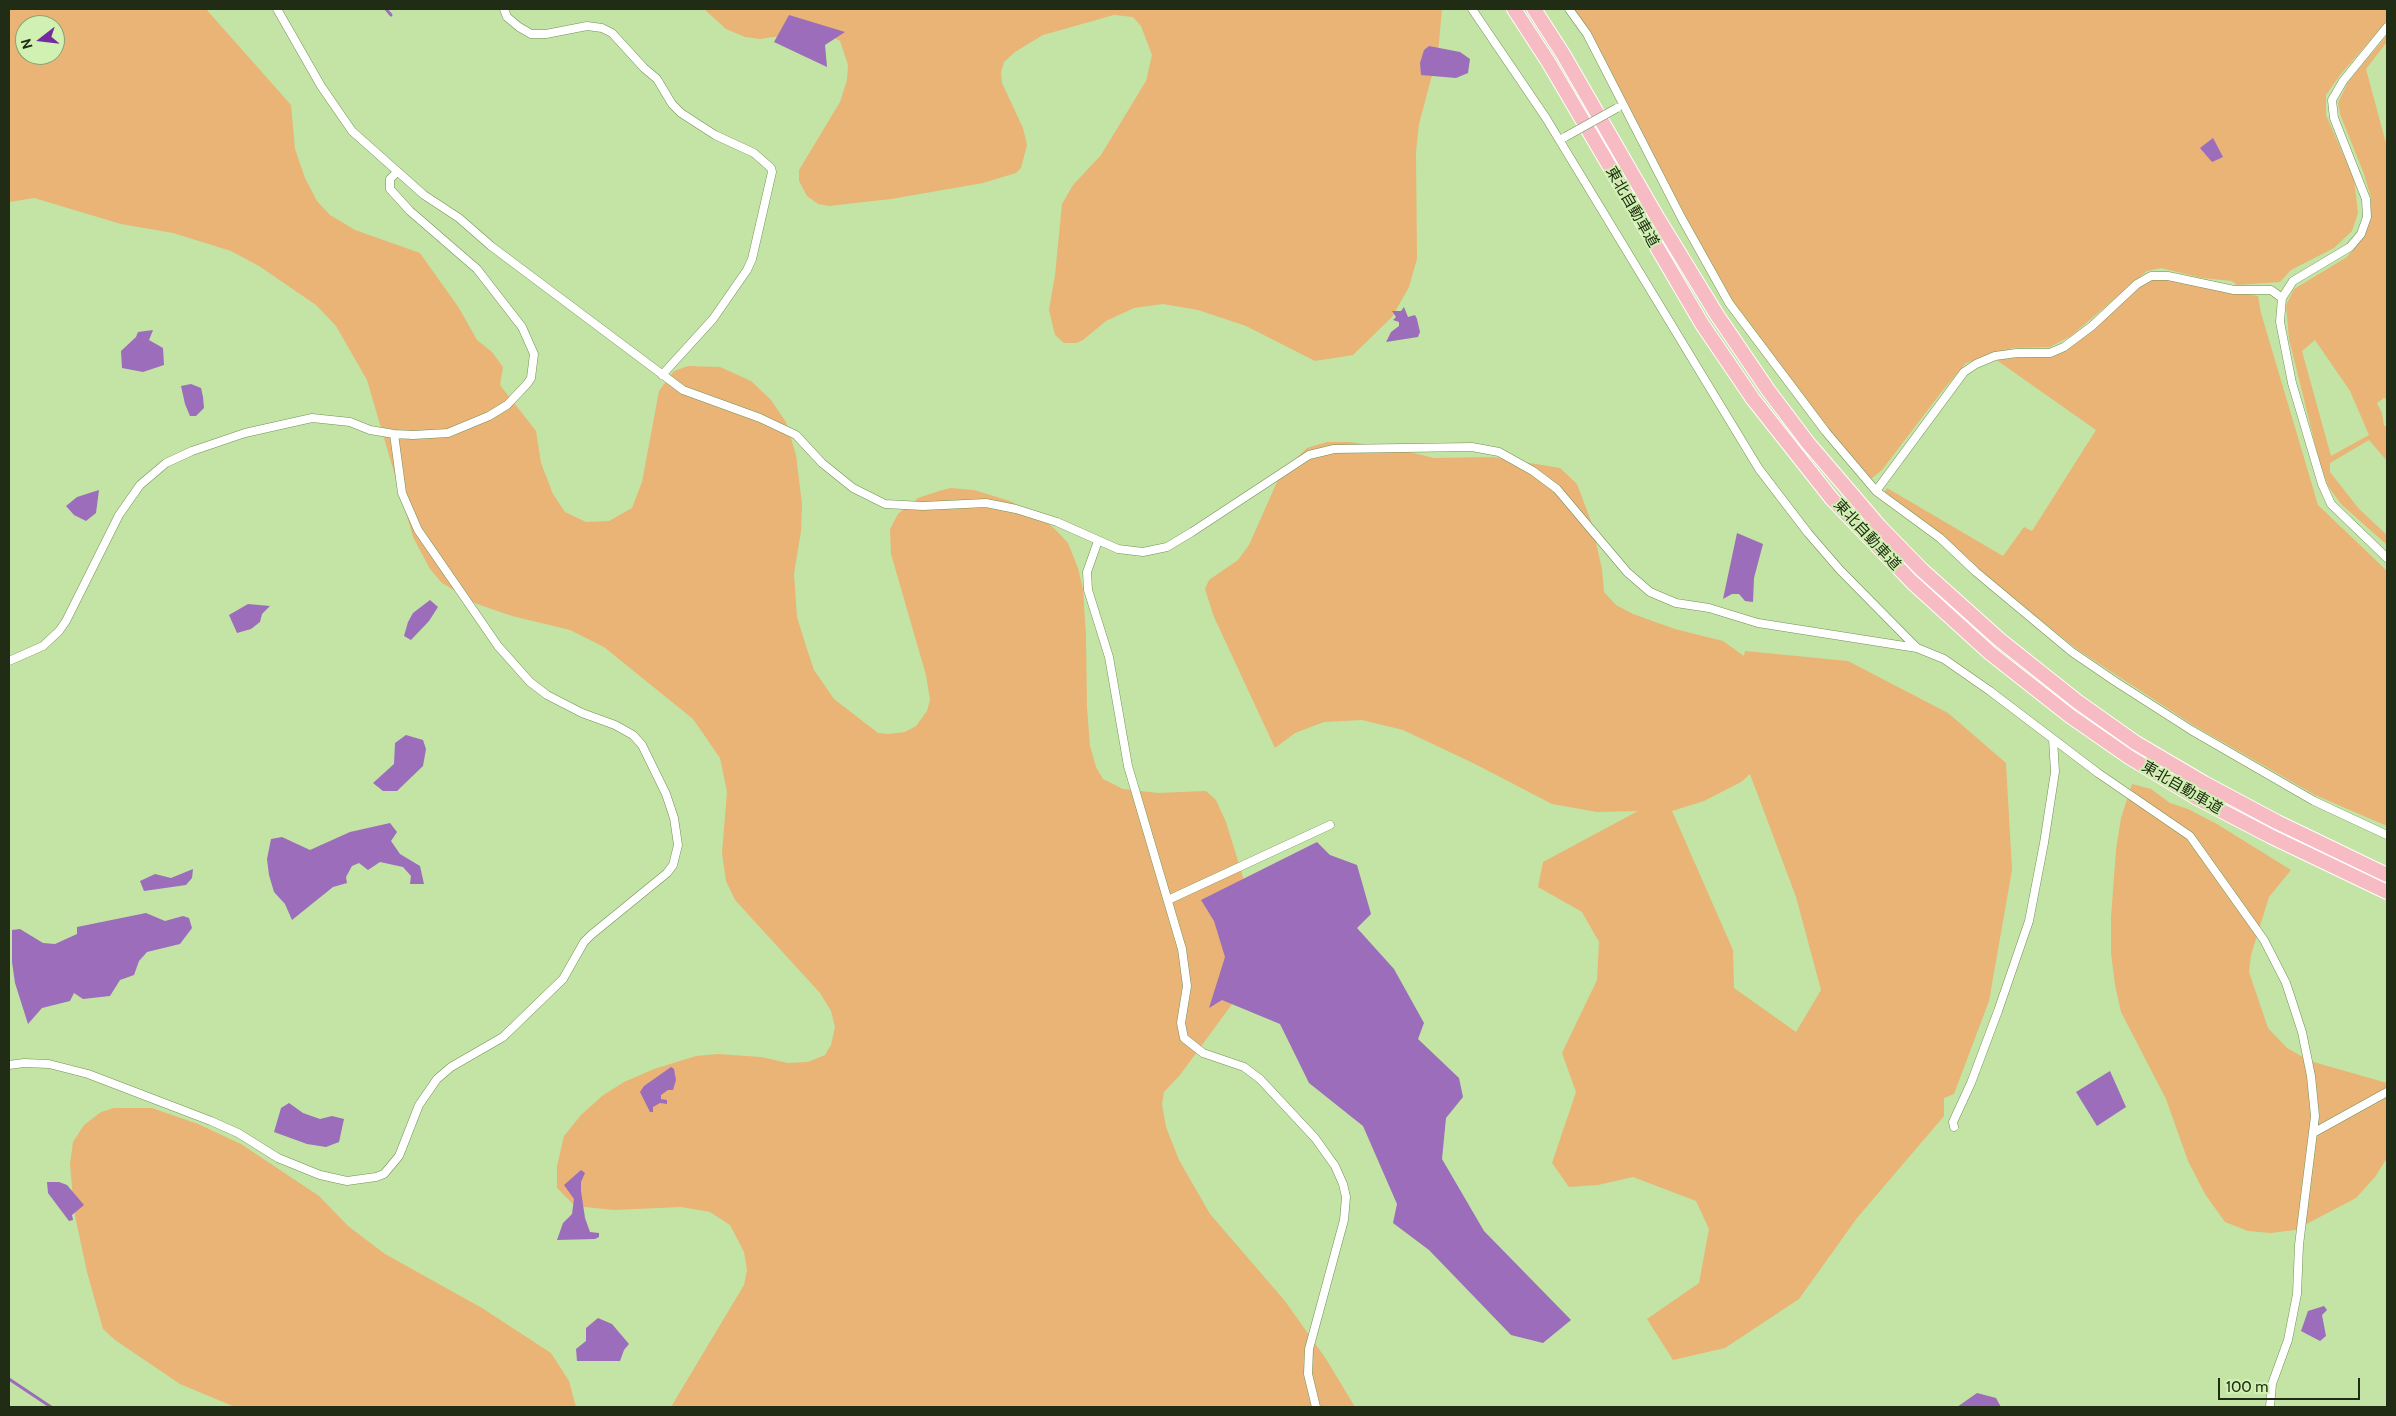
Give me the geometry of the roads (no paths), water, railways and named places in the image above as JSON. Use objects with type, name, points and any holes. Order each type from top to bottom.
[{"type":"highway","name":"東北自動車道","points":[[1514,9],[1549,63],[1702,324],[1753,399],[1832,499],[1887,557],[1990,652],[2070,716],[2129,757],[2230,815],[2387,892]]},
{"type":"highway","name":"東北自動車道","points":[[1534,9],[1563,54],[1657,217],[1717,315],[1808,443],[1887,534],[1922,570],[2000,640],[2078,702],[2136,743],[2204,783],[2277,822],[2387,875]]},
{"type":"street","points":[[277,9],[321,86],[352,131],[424,195],[459,218],[491,246],[683,390],[760,418],[796,435],[822,463],[853,488],[885,504],[923,506],[986,503],[1016,509],[1057,522],[1118,549],[1143,552],[1167,546],[1192,532],[1309,455],[1334,449],[1472,447],[1499,452],[1533,471],[1557,489],[1627,572],[1650,592],[1676,603],[1709,608],[1758,623],[1917,648],[1944,659],[1990,691],[2098,774],[2190,836],[2264,940],[2286,982],[2302,1032],[2311,1076],[2315,1116],[2299,1245],[2297,1294],[2288,1340],[2272,1384],[2270,1407]]},
{"type":"street","points":[[504,9],[507,18],[518,28],[531,34],[546,34],[587,26],[602,28],[612,33],[644,68],[657,79],[672,104],[681,113],[715,136],[754,153],[771,168],[764,209],[752,259],[747,270],[713,319],[662,375]]},
{"type":"street","points":[[1472,9],[1562,140],[1759,469],[1808,533],[1917,648]]},
{"type":"street","points":[[1569,9],[1587,34],[1620,107],[1729,303],[1826,432],[1876,491],[1940,538],[1976,572],[2072,652],[2116,682],[2191,730],[2314,801],[2387,835]]},
{"type":"street","points":[[2387,28],[2343,81],[2332,100],[2334,118],[2366,199],[2367,216],[2361,234],[2350,247],[2294,281],[2282,298],[2280,322],[2285,354],[2322,484],[2331,504],[2387,558]]},
{"type":"street","points":[[1562,140],[1620,107]]},
{"type":"street","points":[[9,661],[43,646],[59,631],[66,621],[119,515],[140,485],[166,464],[192,451],[245,433],[312,418],[350,422],[370,430],[394,434],[413,436],[448,433],[489,416],[507,404],[527,384],[531,378],[534,354],[522,327],[477,269],[410,211],[390,189],[390,180],[397,172]]},
{"type":"street","points":[[1876,491],[1964,372],[1976,364],[1995,356],[2017,353],[2050,353],[2064,347],[2092,326],[2137,284],[2151,276],[2168,276],[2234,290],[2271,290],[2282,298]]},
{"type":"street","points":[[9,1065],[24,1063],[49,1064],[88,1074],[211,1121],[238,1133],[278,1158],[320,1176],[347,1181],[376,1177],[384,1174],[399,1156],[419,1106],[437,1079],[451,1067],[503,1037],[563,979],[584,942],[667,873],[673,865],[678,845],[674,818],[666,794],[642,745],[634,735],[621,728],[567,706],[547,695],[530,682],[498,646],[418,530],[402,493],[394,434]]},
{"type":"street","points":[[1098,541],[1088,572],[1088,590],[1109,657],[1128,766],[1182,949],[1187,986],[1181,1023],[1184,1038],[1203,1053],[1244,1067],[1260,1079],[1316,1138],[1335,1166],[1343,1184],[1346,1197],[1344,1220],[1309,1349],[1308,1374],[1316,1407]]},
{"type":"street","points":[[1954,1127],[1953,1122],[1991,1029],[2029,920],[2055,772],[2053,739]]},
{"type":"street","points":[[1168,900],[1330,826]]},
{"type":"street","points":[[2313,1132],[2387,1092]]},
{"type":"waterway","points":[[386,9],[391,15]]},
{"type":"waterway","points":[[9,1379],[51,1407]]}]
